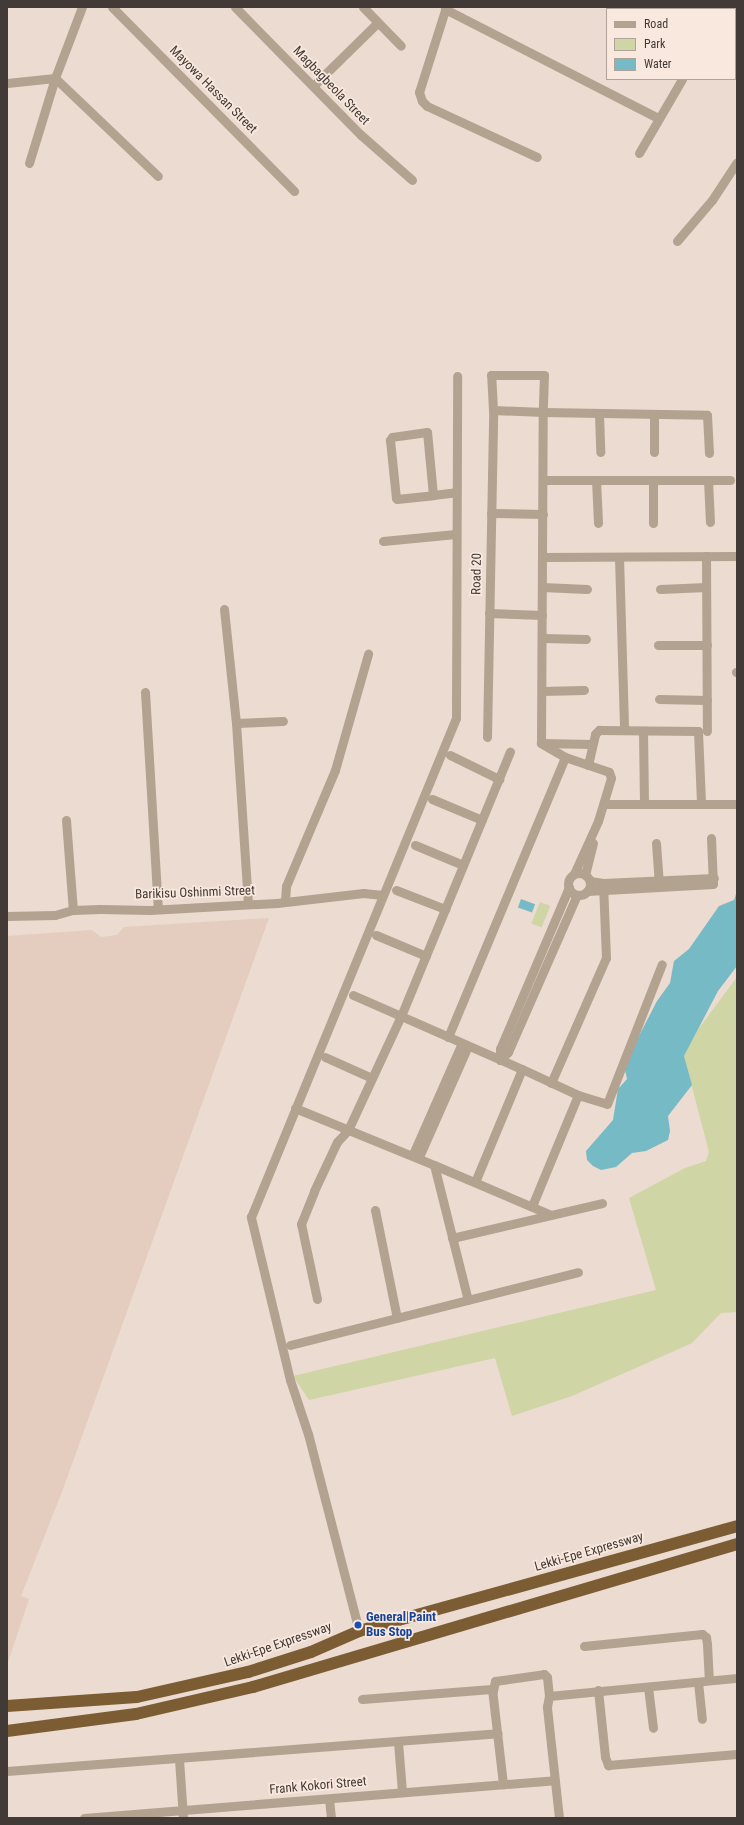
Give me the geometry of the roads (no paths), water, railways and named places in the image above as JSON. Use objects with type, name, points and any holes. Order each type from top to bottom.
[{"type":"highway","name":"Lekki-Epe Expressway","points":[[7,1706],[137,1697],[248,1672],[311,1652],[359,1631],[737,1526]]},
{"type":"highway","points":[[7,1731],[136,1714],[253,1687],[737,1544]]},
{"type":"street","points":[[29,163],[55,78],[82,7]]},
{"type":"street","name":"Mayowa Hassan Street","points":[[112,7],[294,191]]},
{"type":"street","name":"Magbagbeola Street","points":[[235,7],[361,135],[412,180]]},
{"type":"street","points":[[363,7],[401,46]]},
{"type":"street","points":[[537,157],[427,106],[422,101],[419,92],[445,8],[658,118]]},
{"type":"street","points":[[313,86],[377,23]]},
{"type":"street","points":[[7,83],[55,78],[158,176]]},
{"type":"street","points":[[639,153],[681,80]]},
{"type":"street","points":[[677,241],[712,200],[737,162]]},
{"type":"street","name":"Road 20","points":[[487,737],[493,410],[491,375],[544,375],[543,412]]},
{"type":"street","points":[[359,1631],[308,1434],[290,1380],[251,1222],[253,1211],[294,1108],[456,718],[457,376]]},
{"type":"street","points":[[493,410],[599,414],[707,414],[709,453]]},
{"type":"street","points":[[541,744],[543,412]]},
{"type":"street","points":[[599,414],[600,452]]},
{"type":"street","points":[[654,414],[654,452]]},
{"type":"street","points":[[433,495],[427,432],[392,437],[390,440],[396,498],[433,495],[456,492]]},
{"type":"street","points":[[543,480],[730,480]]},
{"type":"street","points":[[596,480],[598,524]]},
{"type":"street","points":[[653,480],[653,524]]},
{"type":"street","points":[[708,480],[710,522]]},
{"type":"street","points":[[491,513],[543,514]]},
{"type":"street","points":[[383,541],[456,534]]},
{"type":"street","points":[[706,556],[707,732]]},
{"type":"street","points":[[542,557],[737,556]]},
{"type":"street","points":[[619,557],[624,730]]},
{"type":"street","points":[[660,589],[706,586]]},
{"type":"street","points":[[542,587],[587,589]]},
{"type":"street","points":[[224,609],[236,723],[248,904]]},
{"type":"street","points":[[489,613],[542,615]]},
{"type":"street","points":[[542,638],[586,639]]},
{"type":"street","points":[[658,645],[706,645]]},
{"type":"street","points":[[284,901],[286,886],[335,770],[368,654]]},
{"type":"street","points":[[542,691],[584,690]]},
{"type":"street","points":[[145,692],[158,908]]},
{"type":"street","points":[[659,699],[707,700]]},
{"type":"street","points":[[236,723],[282,721]]},
{"type":"street","points":[[588,765],[596,731],[624,730],[698,732],[701,804]]},
{"type":"street","points":[[642,731],[644,804]]},
{"type":"street","points":[[541,744],[592,744]]},
{"type":"street","points":[[500,1060],[500,1049],[569,887],[569,880],[574,874],[598,821],[604,804],[611,774],[565,757],[541,744]]},
{"type":"street","points":[[317,1300],[301,1224],[337,1142],[348,1130],[401,1016],[510,752]]},
{"type":"street","points":[[450,756],[499,779]]},
{"type":"street","points":[[448,1037],[565,757]]},
{"type":"street","points":[[432,799],[482,820]]},
{"type":"street","points":[[604,804],[737,804]]},
{"type":"street","points":[[66,820],[73,910]]},
{"type":"street","points":[[587,891],[587,878],[598,821]]},
{"type":"street","points":[[500,1060],[508,1052],[577,895],[603,887],[713,881],[711,838]]},
{"type":"street","points":[[656,843],[659,885]]},
{"type":"street","points":[[415,845],[463,866]]},
{"type":"street","points":[[574,874],[587,878],[603,887]]},
{"type":"street","points":[[569,887],[577,895]]},
{"type":"street","points":[[551,1083],[606,958],[603,887]]},
{"type":"street","points":[[396,890],[445,909]]},
{"type":"street","name":"Barikisu Oshinmi Street","points":[[7,916],[55,915],[73,910],[248,904],[363,893],[383,895]]},
{"type":"street","points":[[376,935],[426,956]]},
{"type":"street","points":[[353,995],[578,1095],[604,1105],[608,1102],[662,964]]},
{"type":"street","points":[[416,1156],[465,1045]]},
{"type":"street","points":[[325,1057],[372,1078]]},
{"type":"street","points":[[475,1182],[522,1069]]},
{"type":"street","points":[[532,1206],[578,1095]]},
{"type":"street","points":[[294,1108],[416,1156],[551,1215]]},
{"type":"street","points":[[434,1165],[468,1300]]},
{"type":"street","points":[[452,1238],[602,1203]]},
{"type":"street","points":[[375,1210],[397,1318]]},
{"type":"street","points":[[290,1345],[578,1272]]},
{"type":"street","points":[[584,1646],[702,1634],[706,1637],[709,1680]]},
{"type":"street","points":[[503,1784],[494,1692],[495,1681],[544,1674],[547,1677],[549,1696],[547,1700],[559,1818]]},
{"type":"street","points":[[549,1696],[598,1690],[648,1687],[737,1678]]},
{"type":"street","points":[[698,1682],[702,1719]]},
{"type":"street","points":[[648,1687],[653,1728]]},
{"type":"street","points":[[362,1699],[484,1688],[494,1692]]},
{"type":"street","points":[[598,1690],[605,1757],[608,1765],[737,1754]]},
{"type":"street","points":[[7,1771],[179,1759],[498,1733]]},
{"type":"street","points":[[398,1742],[402,1792]]},
{"type":"street","points":[[179,1759],[183,1814]]},
{"type":"street","name":"Frank Kokori Street","points":[[84,1818],[183,1814],[329,1798],[554,1780]]},
{"type":"street","points":[[329,1798],[331,1818]]},
{"type":"water","points":[[737,891],[737,966],[718,991],[684,1056],[692,1085],[668,1116],[670,1131],[668,1140],[646,1151],[632,1153],[616,1167],[601,1170],[593,1166],[587,1160],[586,1151],[613,1120],[618,1089],[627,1079],[624,1065],[657,1001],[670,983],[674,961],[689,949],[719,906],[734,900]]},
{"type":"water","points":[[521,899],[535,904],[532,913],[518,907]]},
{"type":"place","name":"General Paint Bus Stop","points":[[358,1625]]}]
